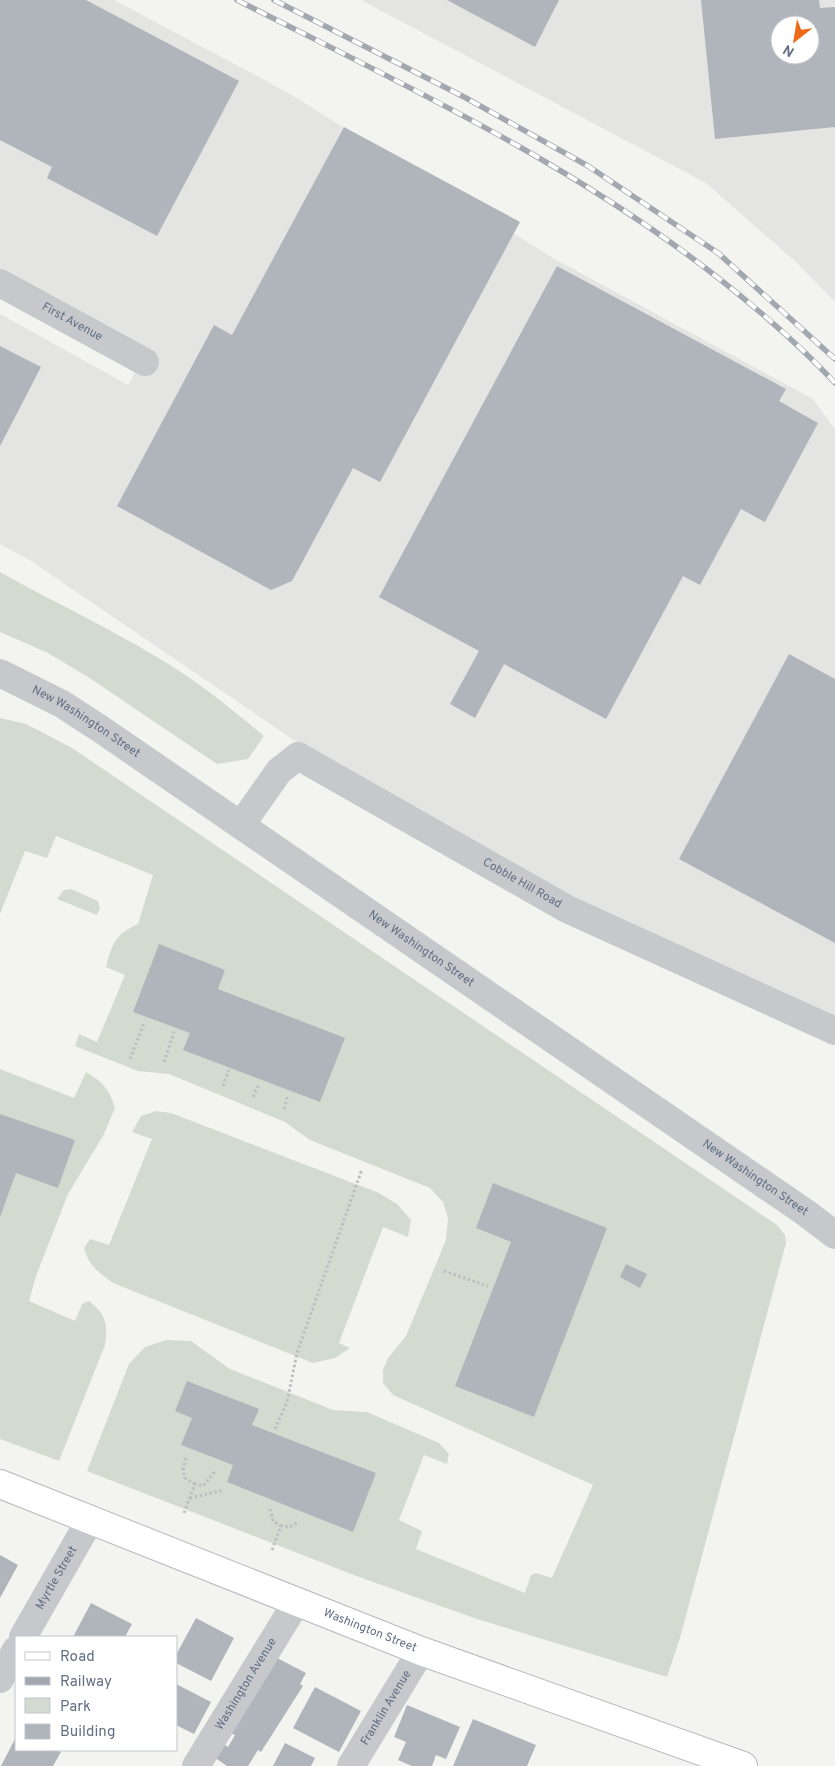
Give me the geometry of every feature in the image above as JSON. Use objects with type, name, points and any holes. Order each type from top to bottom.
[{"type":"main road","name":"Washington Street","points":[[0,1484],[35,1496],[296,1603],[421,1651],[744,1766]]},
{"type":"street","name":"First Avenue","points":[[0,283],[145,362]]},
{"type":"street","name":"New Washington Street","points":[[0,673],[62,704],[806,1213],[835,1236]]},
{"type":"street","name":"Cobble Hill Road","points":[[240,825],[279,771],[298,756],[567,909],[835,1031]]},
{"type":"street","name":"Myrtle Street","points":[[24,1636],[90,1520]]},
{"type":"street","name":"Washington Avenue","points":[[196,1766],[296,1603]]},
{"type":"street","name":"Franklin Avenue","points":[[351,1766],[421,1651]]},
{"type":"street","points":[[0,1679],[15,1652]]},
{"type":"path","points":[[130,1058],[144,1023]]},
{"type":"path","points":[[164,1062],[174,1032]]},
{"type":"path","points":[[223,1086],[229,1070]]},
{"type":"path","points":[[253,1097],[259,1084]]},
{"type":"path","points":[[284,1109],[288,1095]]},
{"type":"path","points":[[275,1429],[287,1402],[297,1353],[362,1169]]},
{"type":"path","points":[[444,1271],[488,1286]]},
{"type":"path","points":[[186,1458],[183,1470],[185,1478],[195,1484],[203,1486],[216,1470]]},
{"type":"path","points":[[184,1513],[195,1484]]},
{"type":"path","points":[[189,1499],[224,1490]]},
{"type":"path","points":[[270,1509],[273,1521],[281,1526],[290,1527],[298,1522]]},
{"type":"path","points":[[272,1550],[281,1526]]},
{"type":"shaded area","points":[[0,0],[114,0],[285,91],[553,258],[813,399],[835,429],[835,1017],[619,925],[307,749],[31,561],[0,544],[0,314],[128,385],[147,351],[0,272]]},
{"type":"shaded area","points":[[361,0],[835,0],[835,302],[797,263],[706,183]]},
{"type":"green space","points":[[0,572],[121,636],[174,667],[214,695],[264,736],[248,759],[217,764],[88,677],[48,653],[0,632]]},
{"type":"green space","points":[[0,718],[26,724],[72,748],[777,1225],[785,1235],[786,1243],[680,1638],[667,1677],[477,1619],[359,1577],[87,1471],[129,1364],[145,1347],[166,1340],[191,1341],[230,1369],[333,1410],[367,1412],[439,1443],[449,1454],[447,1464],[424,1455],[399,1520],[422,1531],[416,1549],[525,1593],[531,1575],[536,1573],[552,1578],[593,1485],[393,1395],[383,1383],[383,1370],[388,1358],[406,1336],[446,1240],[448,1218],[443,1202],[430,1188],[310,1140],[285,1122],[169,1074],[138,1071],[75,1046],[79,1034],[97,1042],[125,975],[106,967],[110,952],[120,936],[138,924],[153,875],[56,836],[47,858],[25,851],[0,914]]},
{"type":"green space","points":[[71,889],[98,901],[100,908],[97,915],[57,899],[64,890]]},
{"type":"green space","points":[[0,1069],[74,1098],[86,1072],[105,1087],[111,1096],[115,1108],[104,1134],[68,1194],[36,1276],[29,1301],[75,1321],[82,1304],[89,1301],[99,1310],[106,1325],[105,1345],[59,1461],[0,1439]]},
{"type":"green space","points":[[156,1111],[171,1113],[379,1193],[397,1204],[411,1220],[408,1237],[383,1227],[339,1343],[350,1348],[335,1358],[313,1363],[113,1283],[92,1264],[84,1248],[90,1239],[109,1245],[152,1139],[132,1132],[141,1116]]},
{"type":"building","points":[[0,0],[86,0],[239,81],[157,236],[47,178],[52,167],[0,140]]},
{"type":"building","points":[[447,0],[559,0],[535,47]]},
{"type":"building","points":[[701,0],[819,0],[820,8],[835,7],[835,127],[715,139]]},
{"type":"building","points":[[344,127],[520,222],[380,482],[353,468],[292,581],[271,590],[117,506],[214,325],[232,335]]},
{"type":"building","points":[[557,266],[786,389],[779,401],[818,423],[765,522],[741,509],[700,585],[683,576],[606,719],[504,664],[475,718],[450,704],[479,651],[379,597]]},
{"type":"building","points":[[0,346],[41,367],[0,446]]},
{"type":"building","points":[[789,654],[835,679],[835,943],[679,859]]},
{"type":"building","points":[[159,944],[225,970],[218,989],[345,1038],[320,1102],[183,1050],[190,1033],[133,1012]]},
{"type":"building","points":[[0,1114],[75,1140],[58,1188],[16,1173],[0,1217]]},
{"type":"building","points":[[493,1183],[607,1228],[534,1417],[455,1386],[511,1242],[476,1228]]},
{"type":"building","points":[[626,1264],[647,1274],[640,1288],[620,1277]]},
{"type":"building","points":[[187,1381],[259,1409],[252,1425],[376,1473],[353,1532],[227,1482],[233,1465],[181,1445],[192,1418],[175,1411]]},
{"type":"building","points":[[0,1555],[18,1565],[0,1598]]},
{"type":"building","points":[[91,1603],[132,1624],[126,1636],[74,1636]]},
{"type":"building","points":[[196,1618],[234,1638],[211,1681],[178,1664],[178,1651]]},
{"type":"building","points":[[277,1658],[306,1673],[300,1684],[303,1686],[261,1752],[258,1750],[248,1766],[227,1766],[214,1757],[222,1743],[228,1747],[235,1735],[230,1733]]},
{"type":"building","points":[[178,1685],[211,1702],[194,1734],[178,1726]]},
{"type":"building","points":[[315,1687],[361,1711],[339,1752],[293,1728]]},
{"type":"building","points":[[407,1705],[460,1727],[446,1759],[436,1755],[432,1766],[412,1766],[398,1760],[406,1742],[394,1737]]},
{"type":"building","points":[[473,1719],[536,1745],[527,1766],[453,1766]]},
{"type":"building","points":[[15,1739],[15,1751],[61,1752],[53,1766],[1,1766]]},
{"type":"building","points":[[285,1743],[315,1758],[311,1766],[273,1766]]},
{"type":"railway","points":[[237,0],[423,94],[544,161],[603,197],[661,236],[733,289],[793,341],[835,383]]},
{"type":"railway","points":[[274,0],[466,98],[588,166],[718,253],[835,359]]}]
